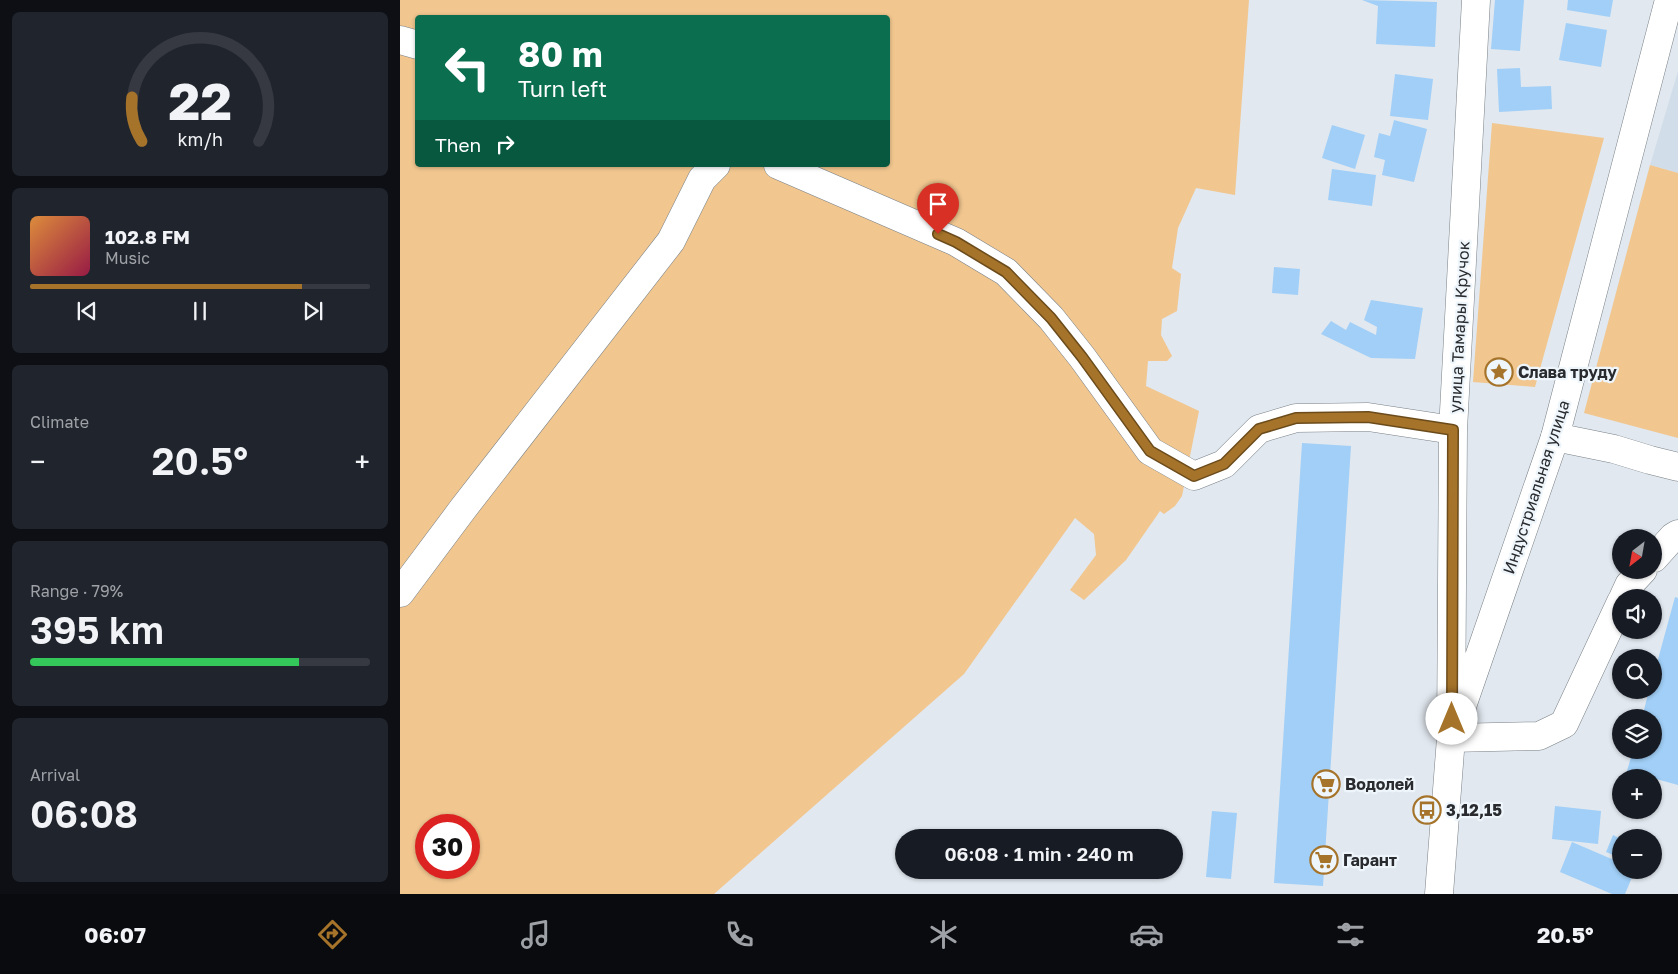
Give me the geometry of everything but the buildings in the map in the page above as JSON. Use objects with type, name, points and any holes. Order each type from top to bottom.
[{"type":"street","name":"улица Тамары Кручок","points":[[1439,894],[1451,738],[1453,430],[1476,0]]},
{"type":"street","name":"Индустриальная улица","points":[[1451,738],[1555,437],[1669,0]]},
{"type":"street","points":[[400,40],[415,44]]},
{"type":"street","points":[[400,593],[462,510],[671,242],[702,179],[714,167]]},
{"type":"street","points":[[783,167],[956,242],[1006,272],[1051,318],[1082,357],[1150,451],[1194,476],[1224,464],[1259,429],[1296,418],[1368,417],[1453,430]]},
{"type":"street","points":[[1555,437],[1614,449],[1678,466]]},
{"type":"street","points":[[1662,550],[1678,534]]},
{"type":"street","points":[[1627,589],[1635,579]]},
{"type":"street","points":[[1451,738],[1539,736],[1564,724],[1612,620]]},
{"type":"shaded area","points":[[400,0],[1249,0],[1235,195],[1196,188],[1178,228],[1172,268],[1181,274],[1177,311],[1162,319],[1161,335],[1172,356],[1167,361],[1148,361],[1146,386],[1199,411],[1182,496],[1175,506],[1164,514],[1160,511],[1126,560],[1084,600],[1070,590],[1096,555],[1094,534],[1075,518],[964,674],[714,894],[400,894]]},
{"type":"shaded area","points":[[1678,71],[1678,173],[1650,165]]},
{"type":"shaded area","points":[[1492,123],[1604,138],[1535,387],[1473,382]]},
{"type":"shaded area","points":[[1650,165],[1678,173],[1678,438],[1584,413]]},
{"type":"place","name":"Слава труду","points":[[1499,372]]},
{"type":"place","name":"Водолей","points":[[1326,784]]},
{"type":"place","name":"3,12,15","points":[[1427,810]]},
{"type":"place","name":"Гарант","points":[[1324,860]]},
{"type":"route","points":[[938,234],[956,242],[1006,272],[1051,318],[1082,357],[1150,451],[1194,476],[1224,464],[1259,429],[1296,418],[1368,417],[1453,430],[1452,719]]}]
